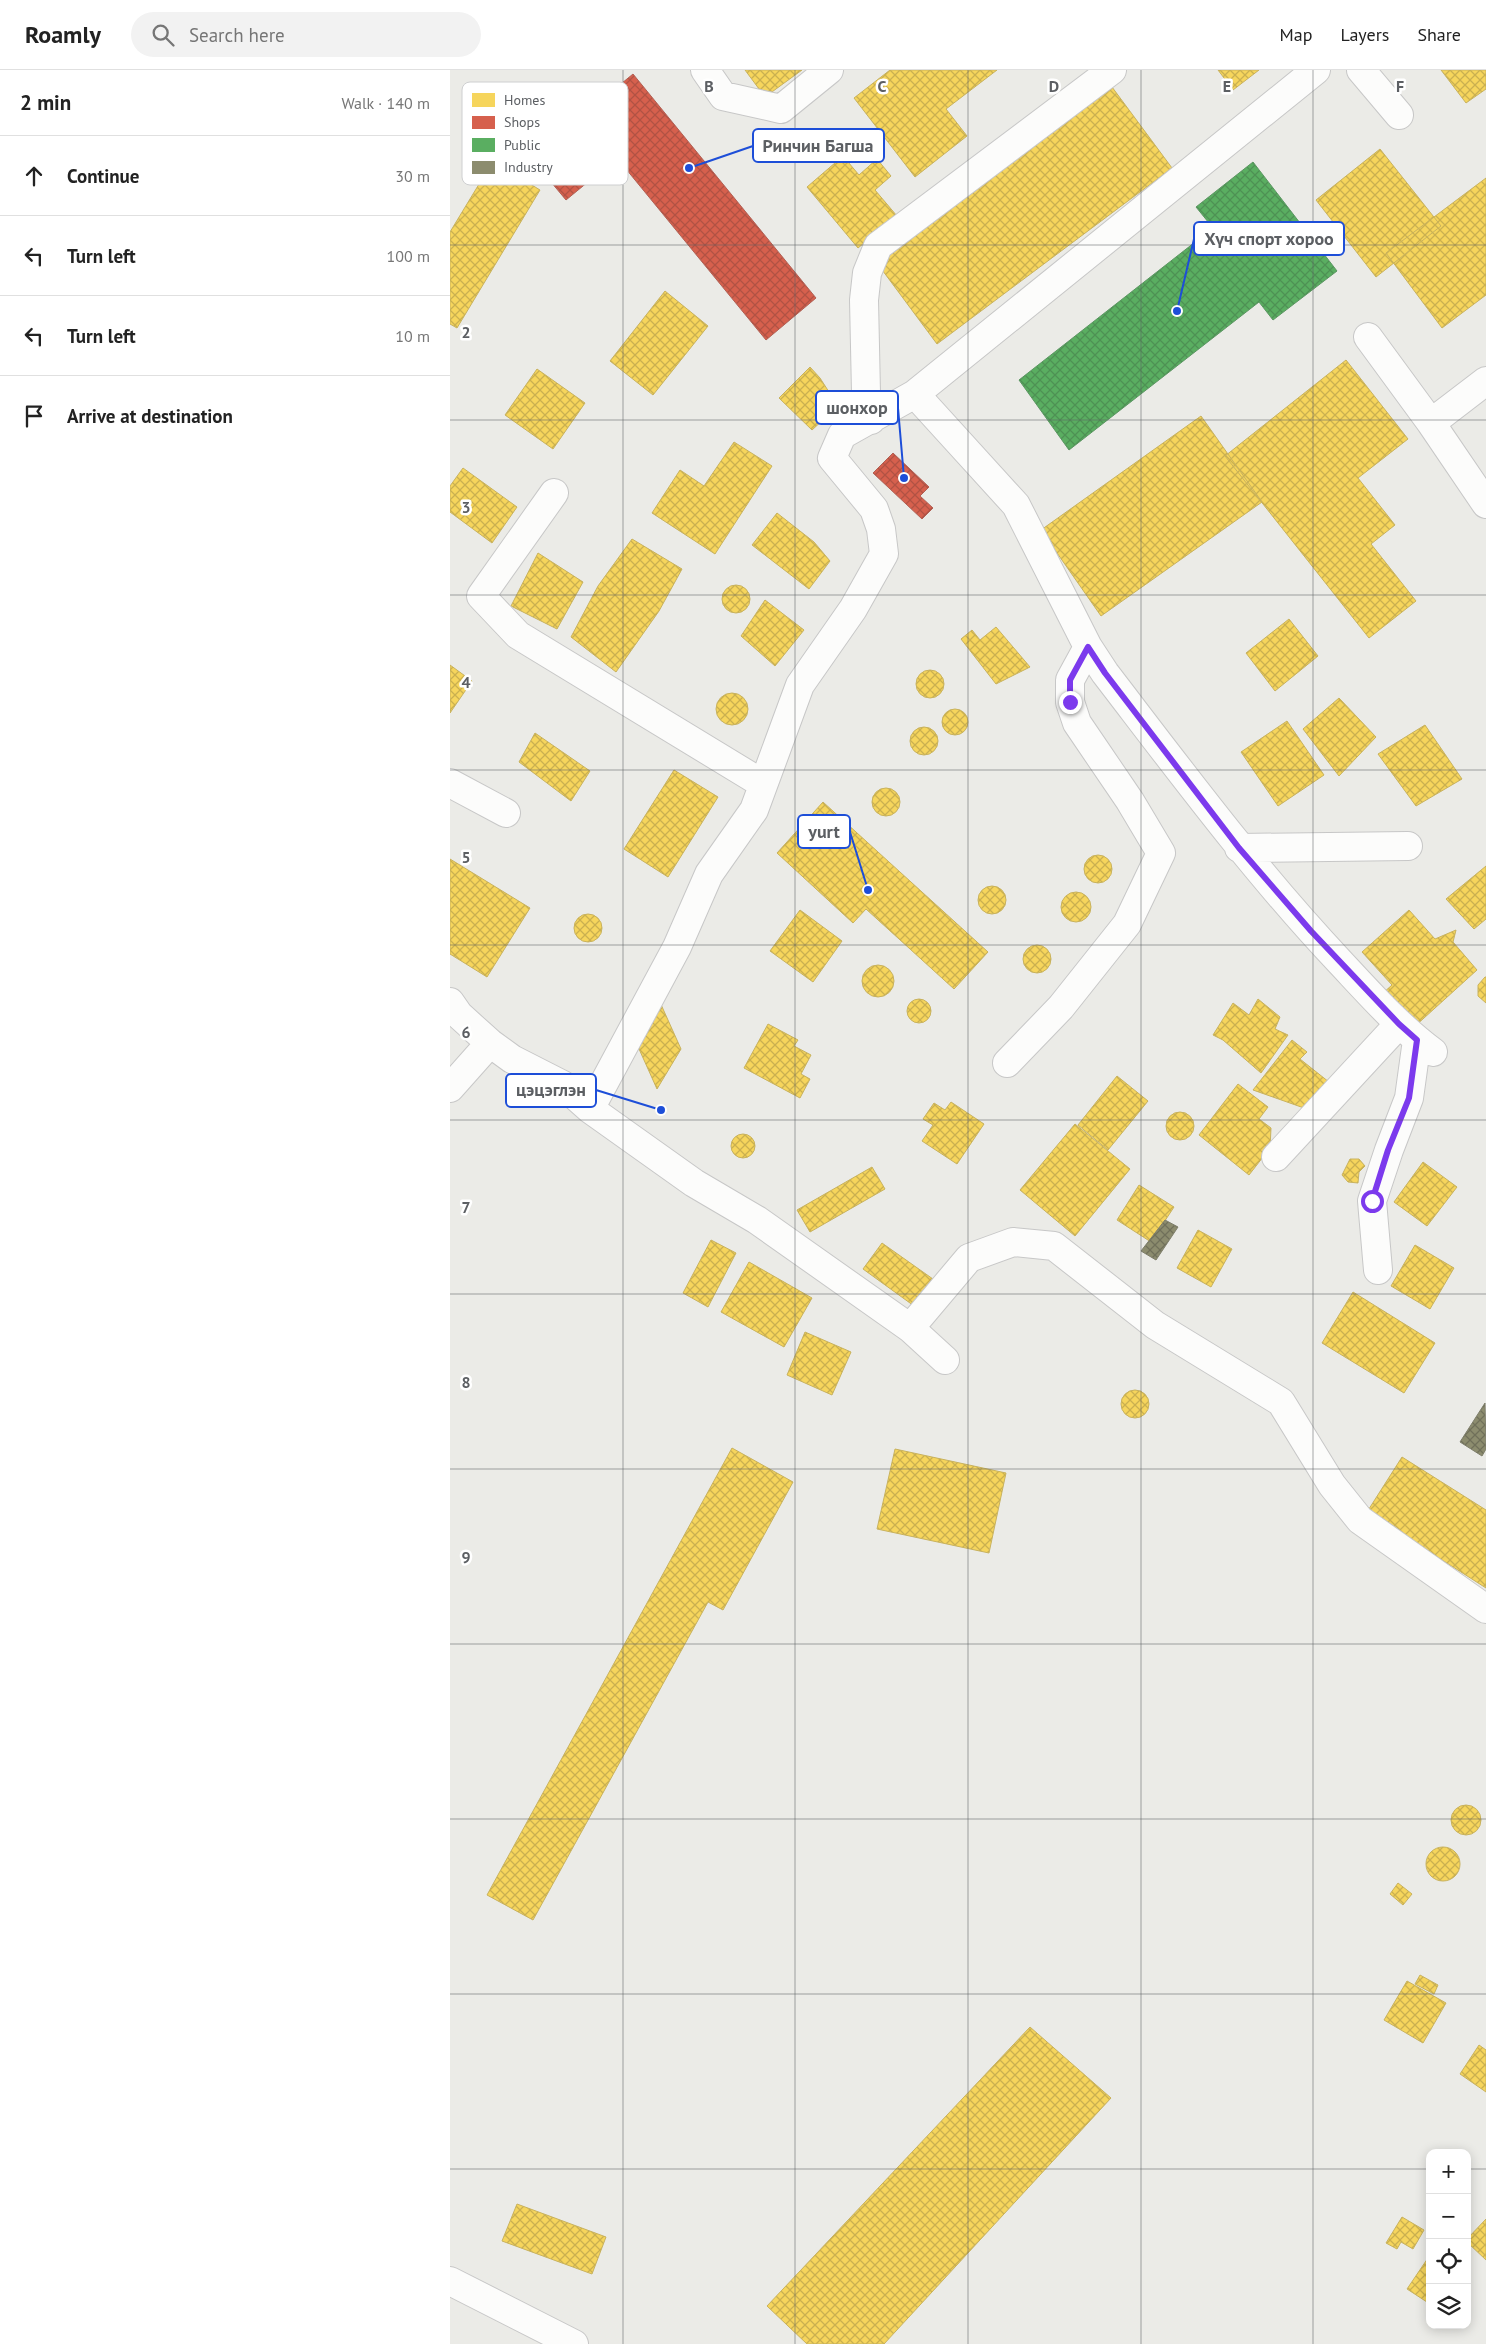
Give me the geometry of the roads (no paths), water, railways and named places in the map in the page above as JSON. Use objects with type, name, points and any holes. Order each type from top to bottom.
[{"type":"street","points":[[705,70],[723,96],[780,109],[830,70]]},
{"type":"street","points":[[871,420],[866,393],[864,300],[866,273],[878,246],[1112,70]]},
{"type":"street","points":[[590,1109],[677,947],[709,874],[754,810],[800,685],[852,609],[884,554],[881,529],[874,509],[832,458],[842,435],[916,394],[1316,70]]},
{"type":"street","points":[[1361,70],[1399,115]]},
{"type":"street","points":[[1368,337],[1486,504]]},
{"type":"street","points":[[1431,424],[1486,380]]},
{"type":"street","points":[[916,394],[1016,505],[1088,647],[1105,673],[1239,848],[1311,931],[1416,1039]]},
{"type":"street","points":[[554,493],[481,596],[518,635],[763,784]]},
{"type":"street","points":[[1007,1063],[1061,1007],[1127,924],[1161,853],[1130,801],[1078,723],[1072,709],[1070,702],[1070,680],[1088,647]]},
{"type":"street","points":[[450,783],[506,813]]},
{"type":"street","points":[[1239,848],[1408,846]]},
{"type":"street","points":[[450,1002],[459,1015],[490,1043],[512,1059],[563,1085],[590,1109],[694,1183],[757,1220],[910,1328],[945,1360]]},
{"type":"street","points":[[1276,1157],[1416,1039]]},
{"type":"street","points":[[1378,1270],[1372,1201],[1388,1150],[1409,1098],[1416,1039]]},
{"type":"street","points":[[450,1088],[490,1043]]},
{"type":"street","points":[[910,1328],[969,1258],[1013,1242],[1054,1246],[1155,1326],[1282,1402],[1332,1485],[1360,1520],[1486,1608]]},
{"type":"street","points":[[450,2281],[574,2344]]},
{"type":"place","name":"Ринчин Багша","points":[[689,168]]},
{"type":"place","name":"Хүч спорт хороо","points":[[1177,311]]},
{"type":"place","name":"шонхор","points":[[904,478]]},
{"type":"place","name":"yurt","points":[[868,890]]},
{"type":"place","name":"цэцэглэн","points":[[661,1110]]}]
